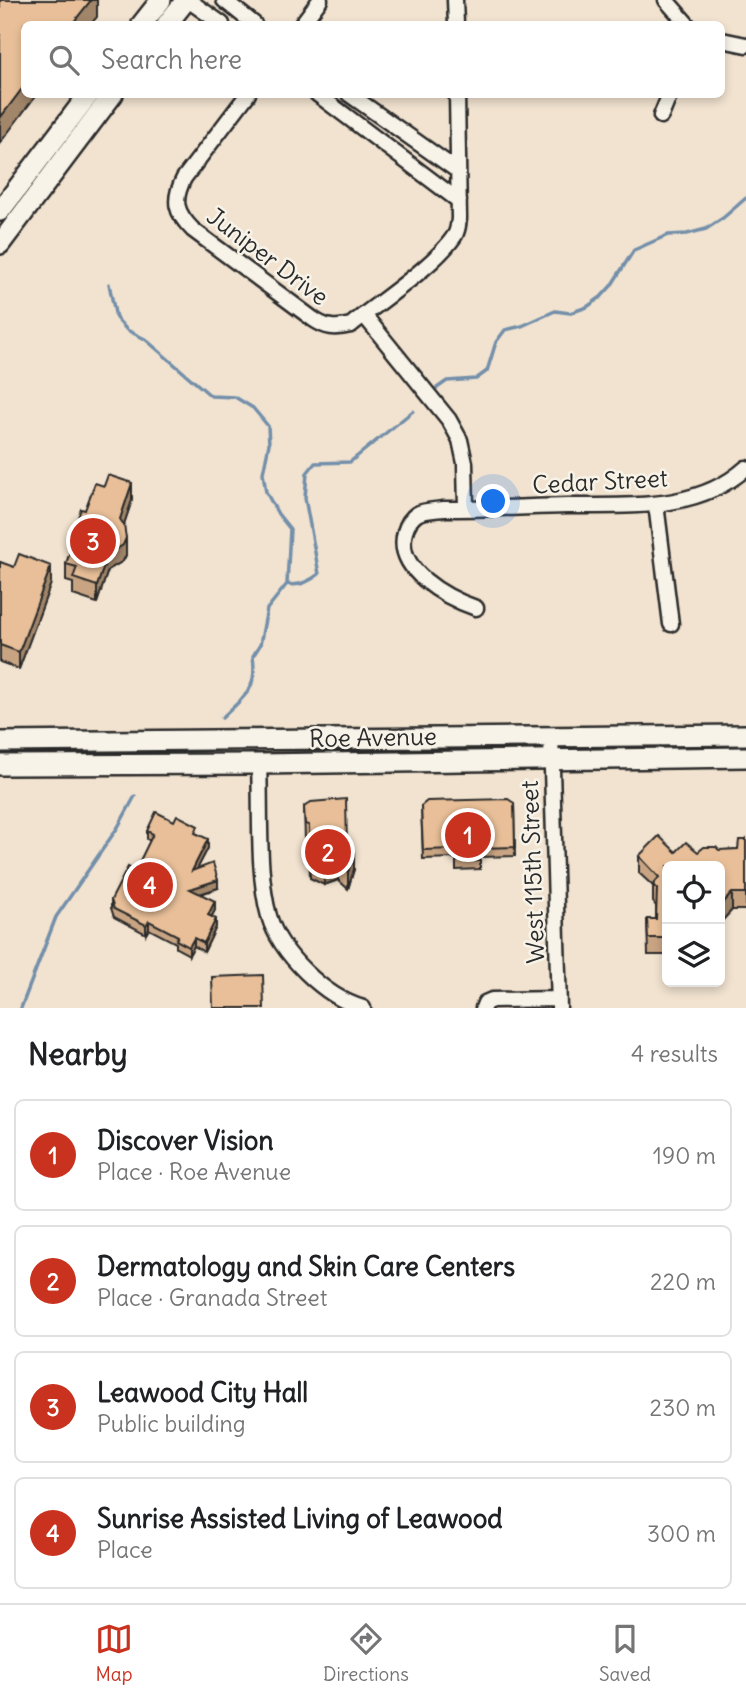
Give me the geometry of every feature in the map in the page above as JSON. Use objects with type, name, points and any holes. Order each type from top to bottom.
[{"type":"main road","points":[[144,21],[161,0]]},
{"type":"main road","points":[[170,21],[187,0]]},
{"type":"main road","points":[[0,211],[86,98]]},
{"type":"main road","points":[[0,244],[110,98]]},
{"type":"main road","name":"Roe Avenue","points":[[0,742],[746,735]]},
{"type":"main road","points":[[259,764],[269,754],[302,738]]},
{"type":"main road","name":"Roe Avenue","points":[[0,765],[746,757]]},
{"type":"street","points":[[187,0],[218,21]]},
{"type":"street","points":[[224,0],[250,21]]},
{"type":"street","points":[[304,21],[320,0]]},
{"type":"street","points":[[455,0],[456,21]]},
{"type":"street","points":[[666,0],[684,21]]},
{"type":"street","points":[[725,41],[746,45]]},
{"type":"street","name":"Juniper Drive","points":[[245,98],[177,191],[181,218],[325,327],[338,328],[351,326],[434,257],[457,231],[457,98]]},
{"type":"street","points":[[322,98],[459,201]]},
{"type":"street","points":[[335,108],[341,98]]},
{"type":"street","points":[[355,98],[458,171]]},
{"type":"street","points":[[661,116],[668,98]]},
{"type":"street","points":[[382,144],[395,127]]},
{"type":"street","points":[[364,315],[449,420],[460,440],[465,463],[466,509]]},
{"type":"street","name":"Cedar Street","points":[[477,608],[434,588],[409,562],[403,539],[407,525],[418,514],[444,509],[656,504],[706,492],[746,468]]},
{"type":"street","points":[[656,504],[671,624]]},
{"type":"street","name":"West 115th Street","points":[[551,735],[559,1004]]},
{"type":"street","points":[[259,764],[263,887],[270,918],[305,972],[326,990],[363,1008]]},
{"type":"street","points":[[483,1008],[485,1003],[492,1000],[559,1004]]},
{"type":"building","points":[[0,0],[91,0],[74,21],[21,21],[21,90],[0,118]]},
{"type":"building","points":[[108,475],[132,483],[120,519],[126,538],[123,545],[108,554],[97,586],[73,578],[77,567],[66,564],[76,535],[72,534],[81,509],[85,510],[95,483],[104,486]]},
{"type":"building","points":[[19,554],[51,566],[19,652],[0,645],[0,562],[14,567]]},
{"type":"building","points":[[346,799],[347,846],[354,852],[348,872],[338,863],[324,868],[310,861],[309,825],[305,824],[304,807],[311,802]]},
{"type":"building","points":[[508,799],[514,803],[515,847],[480,848],[480,861],[456,861],[456,849],[423,850],[421,806],[427,801]]},
{"type":"building","points":[[156,812],[174,821],[177,815],[198,826],[195,833],[208,839],[192,871],[213,863],[218,880],[190,889],[215,901],[208,915],[216,919],[204,943],[194,938],[189,947],[176,940],[178,936],[149,921],[146,925],[114,909],[111,900],[128,867],[135,871],[153,834],[147,831]]},
{"type":"building","points":[[659,836],[676,852],[686,842],[698,852],[704,847],[716,847],[719,850],[738,849],[739,840],[746,840],[746,893],[732,893],[725,901],[725,861],[662,861],[662,938],[648,938],[647,919],[656,919],[657,889],[653,885],[659,877],[639,856]]},
{"type":"building","points":[[263,975],[264,1008],[213,1008],[212,977]]},
{"type":"waterway","points":[[437,388],[447,381],[476,379],[487,371],[496,342],[505,330],[522,326],[555,311],[570,313],[587,307],[611,286],[634,250],[668,235],[706,229],[746,198]]},
{"type":"waterway","points":[[109,284],[116,318],[127,330],[145,339],[211,396],[235,397],[253,408],[268,426],[269,444],[263,473],[266,492],[290,529],[287,584],[267,609],[260,645],[253,656],[253,677],[248,692],[222,718]]},
{"type":"waterway","points":[[287,584],[304,583],[319,574],[305,498],[307,473],[315,463],[350,462],[413,411]]},
{"type":"waterway","points":[[21,1008],[56,917],[118,827],[135,796]]},
{"type":"place","name":"Leawood City Hall","points":[[93,541]]},
{"type":"place","name":"Discover Vision","points":[[468,835]]},
{"type":"place","name":"Dermatology and Skin Care Centers","points":[[328,852]]},
{"type":"place","name":"Sunrise Assisted Living of Leawood","points":[[150,885]]}]
